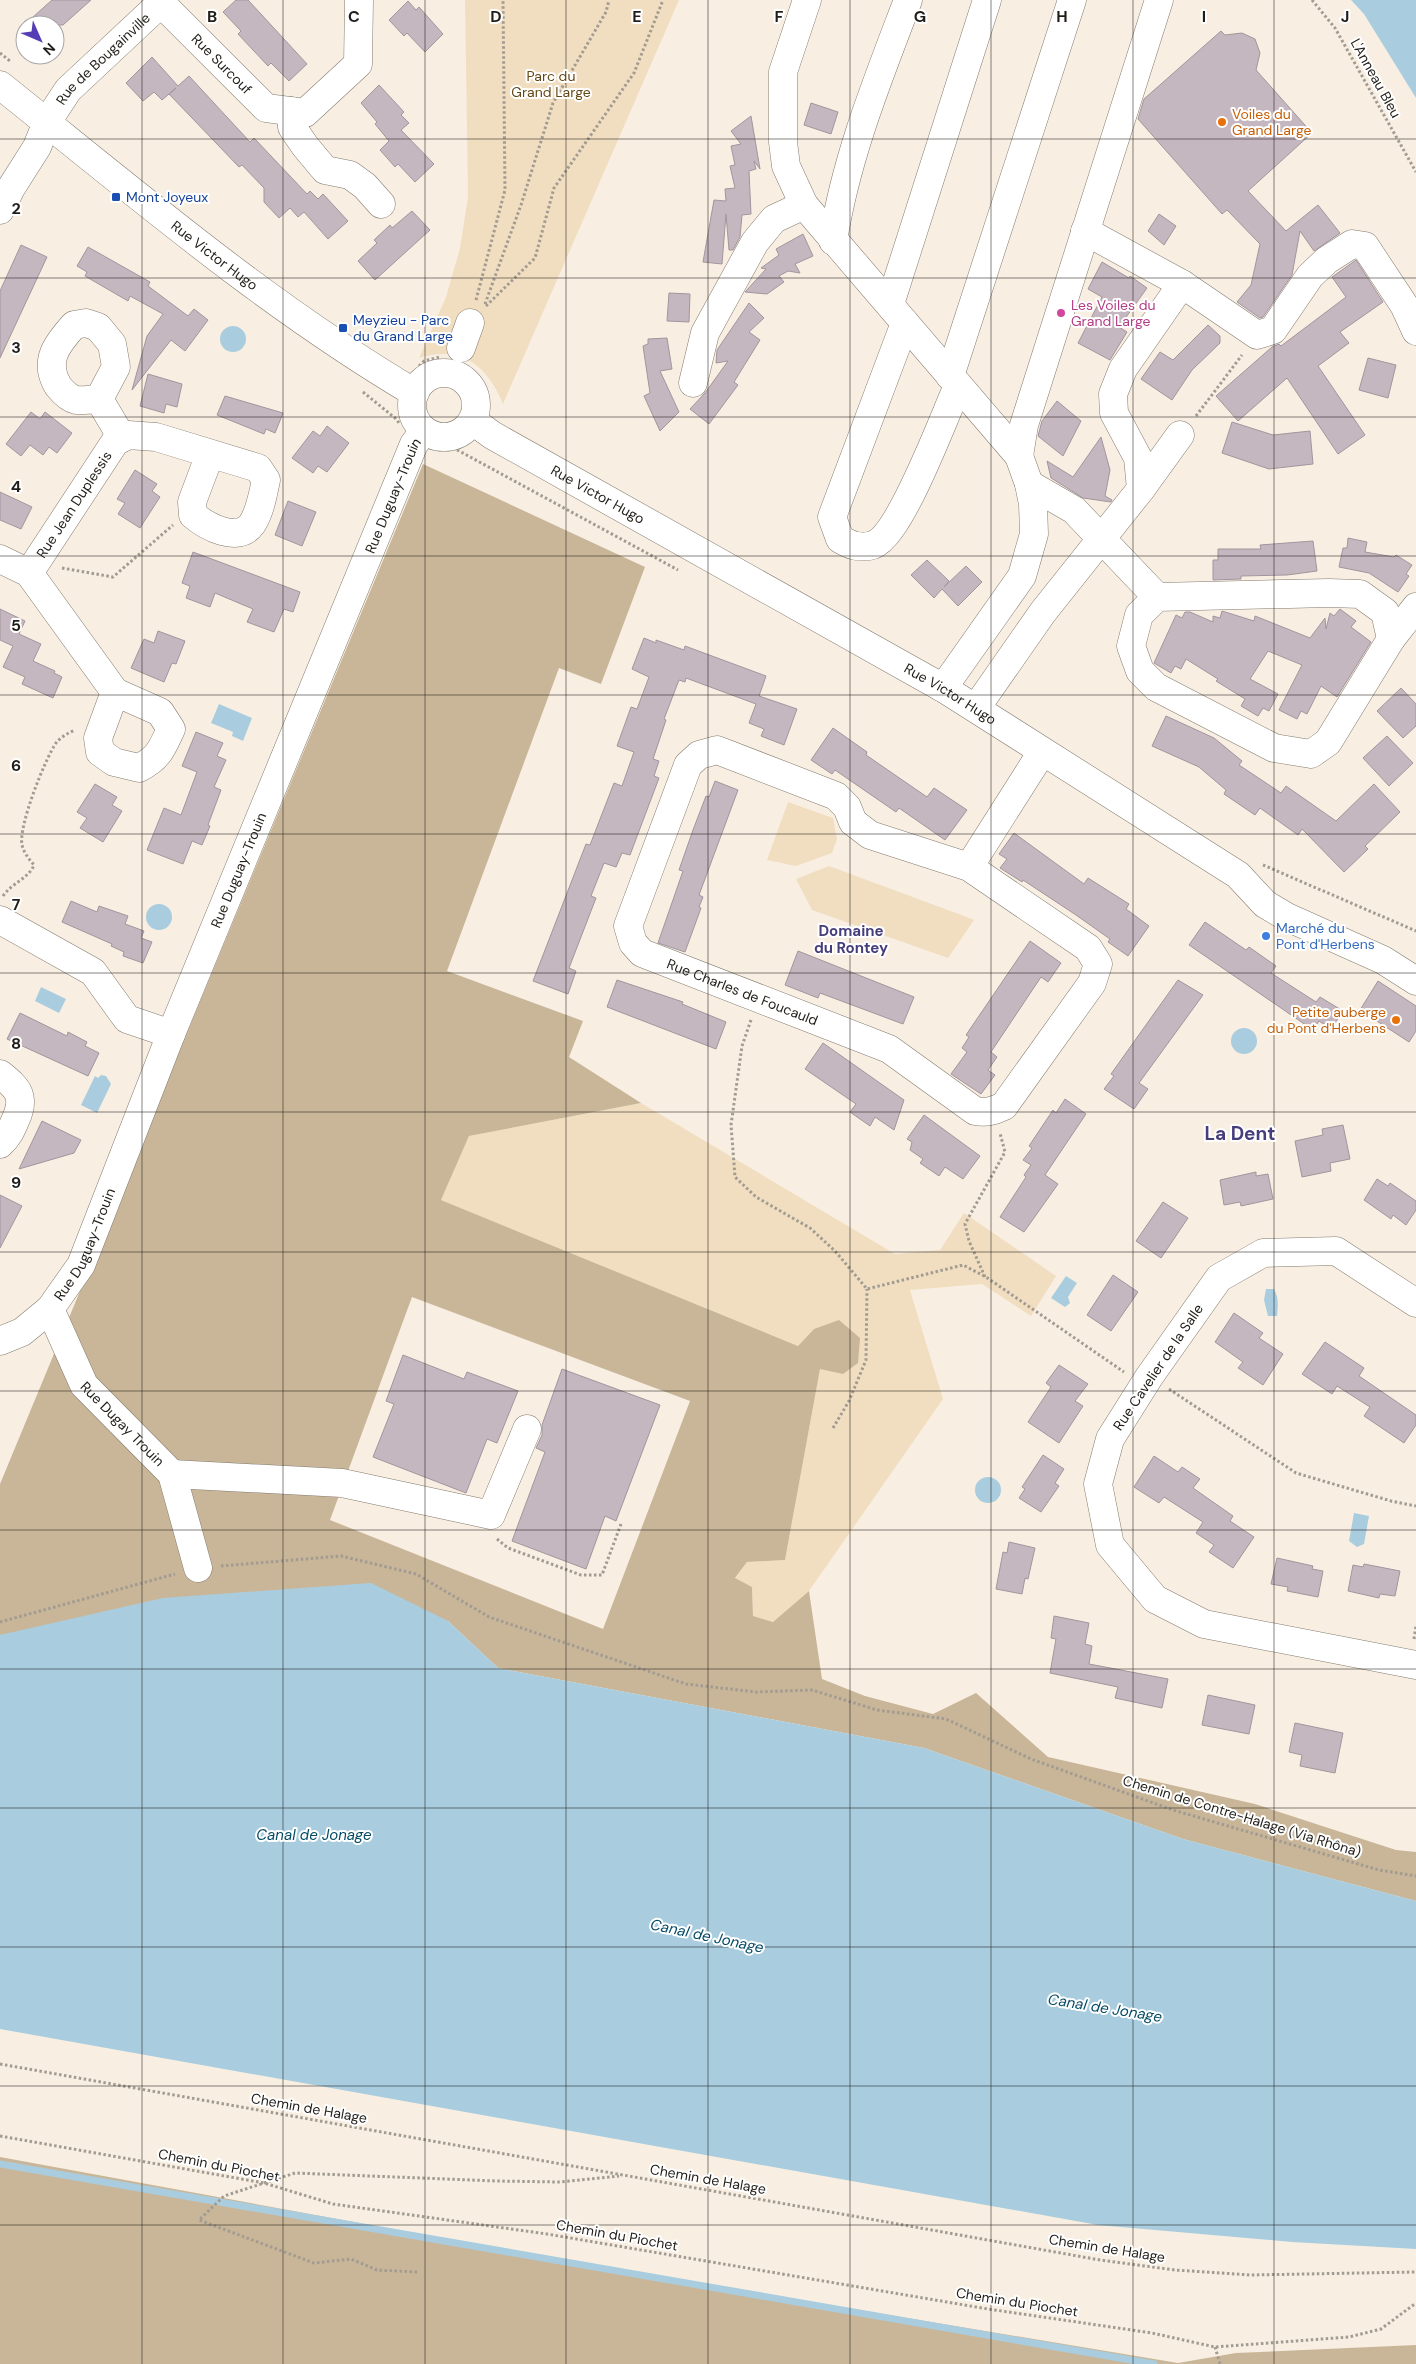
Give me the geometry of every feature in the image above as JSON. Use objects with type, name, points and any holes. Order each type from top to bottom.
[{"type":"street","name":"Rue Surcouf","points":[[160,2],[266,108],[305,113],[358,64],[359,0]]},
{"type":"street","points":[[807,0],[783,72],[783,142],[786,166],[804,205],[1019,456],[1029,484],[1033,504],[1034,534],[1022,576],[943,688]]},
{"type":"street","points":[[833,241],[839,201],[858,131],[908,0]]},
{"type":"street","points":[[987,0],[898,314],[832,517],[840,539],[854,547],[874,545],[892,528],[910,496],[954,381],[1072,0]]},
{"type":"street","points":[[1019,456],[1024,425],[1159,0]]},
{"type":"street","name":"Rue de Bougainville","points":[[0,210],[10,188],[37,147],[47,122],[68,90],[160,2]]},
{"type":"street","name":"Rue Victor Hugo","points":[[0,84],[260,292],[332,342],[414,393]]},
{"type":"street","points":[[291,111],[292,127],[325,170],[350,175],[365,186],[381,204]]},
{"type":"street","points":[[693,383],[705,333],[755,242],[774,219],[804,205]]},
{"type":"street","points":[[1086,231],[1182,284],[1257,334],[1273,330],[1310,276],[1327,260],[1352,244],[1365,246],[1404,305],[1416,331]]},
{"type":"street","points":[[1142,489],[1138,458],[1114,413],[1113,394],[1123,369],[1182,284]]},
{"type":"street","points":[[449,373],[459,376],[470,386],[476,401],[473,421],[466,430],[456,436],[445,438],[434,436],[424,431],[417,423],[413,413],[414,393],[420,384],[438,374],[449,373]]},
{"type":"street","name":"Rue Jean Duplessis","points":[[99,399],[122,438]]},
{"type":"street","name":"Rue Victor Hugo","points":[[473,421],[492,435],[976,708],[1042,752],[1238,875],[1264,904],[1287,917],[1383,960],[1416,981]]},
{"type":"street","name":"Rue Duguay-Trouin","points":[[0,1341],[22,1332],[50,1309],[81,1265],[171,1034],[414,444],[424,431]]},
{"type":"street","name":"Rue Jean Duplessis","points":[[33,578],[115,442],[128,435],[156,437],[258,468],[266,480],[260,506],[251,525],[242,531],[226,532],[206,525],[193,515]]},
{"type":"street","points":[[976,708],[1042,612],[1142,489],[1180,435]]},
{"type":"street","points":[[193,515],[192,502],[210,454]]},
{"type":"street","points":[[1029,484],[1074,510],[1102,537],[1157,597]]},
{"type":"street","name":"Rue Jean Duplessis","points":[[0,559],[33,578],[115,692]]},
{"type":"street","points":[[1391,639],[1385,612],[1360,594],[1157,597],[1139,615],[1131,646],[1140,671],[1156,687],[1274,748],[1311,754],[1328,742],[1391,639],[1416,607]]},
{"type":"street","points":[[115,692],[160,712],[171,729],[153,761],[139,768],[114,762],[100,752],[98,738],[115,692]]},
{"type":"street","name":"Rue Charles de Foucauld","points":[[717,750],[836,796],[847,807],[853,822],[870,835],[969,867],[1088,948],[1098,964],[1092,983],[1004,1106],[989,1113],[975,1112],[889,1049],[758,998],[642,953],[633,943],[628,926],[688,765],[699,755],[717,750]]},
{"type":"street","points":[[969,867],[1042,752]]},
{"type":"street","points":[[0,920],[93,972],[127,1019],[171,1034]]},
{"type":"street","points":[[0,1074],[14,1085],[21,1097],[20,1110],[8,1138],[0,1144]]},
{"type":"street","name":"Rue Cavelier de la Salle","points":[[1416,1303],[1336,1251],[1263,1253],[1219,1278],[1147,1381],[1110,1439],[1098,1484],[1110,1545],[1155,1599],[1204,1624],[1416,1665]]},
{"type":"street","name":"Rue Dugay Trouin","points":[[50,1309],[84,1385],[172,1474],[198,1568]]},
{"type":"street","points":[[172,1474],[342,1483],[491,1515],[527,1429]]},
{"type":"path","points":[[465,335],[505,190],[503,0]]},
{"type":"path","points":[[609,0],[606,12],[553,103],[521,205],[483,309],[535,258],[554,188],[634,73],[663,0]]},
{"type":"path","name":"L'Anneau Bleu","points":[[1312,0],[1335,28],[1416,172]]},
{"type":"path","points":[[1180,435],[1224,381],[1257,334]]},
{"type":"path","points":[[33,578],[64,567],[113,577],[172,526],[193,515]]},
{"type":"path","points":[[0,899],[18,880],[26,877],[34,865],[28,858],[22,845],[22,826],[48,757],[57,742],[67,733],[83,726],[104,721]]},
{"type":"path","points":[[758,998],[742,1046],[731,1125],[735,1177],[756,1197],[810,1228],[835,1250],[867,1289],[866,1360],[849,1401],[833,1428]]},
{"type":"path","points":[[986,1277],[969,1241],[965,1224],[1005,1152],[994,1111]]},
{"type":"path","points":[[867,1289],[963,1265],[986,1277],[1147,1381],[1296,1473],[1391,1502],[1416,1506]]},
{"type":"path","points":[[491,1515],[493,1535],[508,1548],[581,1575],[602,1575],[621,1524]]},
{"type":"path","name":"Chemin de Contre-Halage (Via Rhôna)","points":[[0,1622],[198,1568],[341,1556],[416,1574],[489,1617],[686,1684],[756,1692],[812,1690],[877,1710],[946,1719],[1031,1758],[1172,1810],[1378,1870],[1416,1876]]},
{"type":"path","name":"Chemin de Halage","points":[[0,2064],[1100,2260],[1174,2270],[1251,2275],[1416,2272]]},
{"type":"path","name":"Chemin du Piochet","points":[[0,2136],[264,2183],[333,2204],[547,2234],[988,2309],[1152,2333],[1216,2347],[1349,2337],[1381,2329],[1416,2302]]},
{"type":"path","points":[[416,2272],[377,2270],[351,2259],[314,2263],[199,2220],[224,2196],[295,2173],[496,2182],[560,2182],[624,2175]]},
{"type":"path","points":[[1216,2347],[1220,2364]]},
{"type":"green space","name":"Parc du Grand Large","points":[[465,0],[679,0],[503,404],[497,390],[489,379],[471,362],[448,354],[419,358],[446,297],[460,248],[468,197]]},
{"type":"green space","points":[[788,802],[833,818],[837,839],[832,853],[796,866],[767,860]]},
{"type":"green space","points":[[829,866],[974,920],[948,958],[812,910],[796,879]]},
{"type":"green space","points":[[641,1103],[895,1254],[940,1250],[964,1213],[1056,1276],[1031,1316],[982,1284],[910,1290],[943,1399],[809,1591],[773,1622],[753,1616],[752,1587],[735,1579],[747,1562],[785,1560],[820,1369],[814,1329],[798,1346],[441,1200],[469,1136]]},
{"type":"shaded area","points":[[423,464],[645,567],[601,684],[559,668],[447,971],[583,1021],[569,1057],[641,1103],[469,1136],[441,1200],[798,1346],[814,1329],[839,1320],[860,1338],[858,1363],[843,1374],[820,1369],[785,1560],[747,1562],[735,1578],[752,1587],[753,1616],[773,1622],[809,1591],[822,1679],[865,1696],[933,1714],[976,1693],[1048,1757],[1255,1804],[1396,1850],[1416,1852],[1416,1901],[1183,1839],[924,1748],[498,1668],[448,1621],[0,1635],[0,1484]],"holes":[[[412,1297],[690,1401],[603,1629],[330,1520]]]},
{"type":"shaded area","points":[[0,2157],[577,2263],[1178,2363],[1236,2353],[1416,2345],[1416,2364],[0,2364]]},
{"type":"water","points":[[1351,0],[1416,0],[1416,98],[1364,14]]},
{"type":"water","points":[[233,326],[242,330],[246,339],[242,348],[233,352],[224,348],[220,339],[224,330]]},
{"type":"water","points":[[219,704],[252,718],[243,741],[232,736],[233,732],[211,723]]},
{"type":"water","points":[[159,904],[168,908],[172,917],[168,926],[159,930],[150,926],[146,917],[150,908]]},
{"type":"water","points":[[41,987],[66,999],[59,1013],[35,1001]]},
{"type":"water","points":[[1244,1028],[1253,1032],[1257,1041],[1253,1050],[1244,1054],[1235,1050],[1231,1041],[1235,1032]]},
{"type":"water","points":[[101,1075],[106,1076],[111,1084],[97,1113],[81,1105],[95,1076],[98,1078]]},
{"type":"water","points":[[1066,1276],[1077,1283],[1068,1297],[1070,1303],[1065,1307],[1051,1298]]},
{"type":"water","points":[[1266,1289],[1274,1289],[1276,1292],[1278,1302],[1277,1316],[1268,1316],[1264,1300]]},
{"type":"water","points":[[988,1477],[998,1480],[1001,1490],[998,1500],[988,1503],[978,1500],[975,1490],[978,1480]]},
{"type":"water","points":[[1354,1513],[1369,1516],[1364,1544],[1357,1547],[1349,1541]]},
{"type":"water","name":"Canal de Jonage","points":[[371,1583],[448,1621],[498,1668],[924,1748],[1183,1839],[1416,1901],[1416,2249],[1292,2242],[1098,2225],[0,2029],[0,1635],[163,1598]]},
{"type":"building","points":[[52,0],[91,0],[65,23],[65,15],[35,15]]},
{"type":"building","points":[[236,0],[248,0],[307,64],[289,81],[271,63],[268,66],[238,34],[241,31],[223,12]]},
{"type":"building","points":[[408,1],[416,10],[419,7],[443,34],[425,52],[407,33],[404,36],[389,20]]},
{"type":"building","name":"Voiles du Grand Large","points":[[1221,31],[1225,35],[1242,33],[1255,39],[1260,53],[1256,70],[1312,133],[1248,191],[1286,231],[1318,205],[1340,233],[1314,251],[1300,231],[1292,275],[1263,317],[1260,318],[1237,302],[1251,285],[1260,244],[1227,210],[1222,214],[1138,119],[1144,99]]},
{"type":"building","points":[[152,57],[178,86],[189,76],[250,142],[254,138],[307,194],[310,191],[318,199],[323,194],[348,221],[328,239],[304,212],[298,217],[290,208],[279,218],[264,202],[264,188],[242,165],[239,167],[169,94],[162,100],[154,92],[143,101],[126,83]]},
{"type":"building","points":[[379,85],[404,112],[401,115],[409,123],[401,130],[434,164],[415,182],[398,164],[395,167],[380,150],[389,141],[375,124],[377,122],[361,103]]},
{"type":"building","points":[[811,103],[838,112],[831,134],[804,125]]},
{"type":"building","points":[[751,116],[760,169],[754,161],[756,169],[749,171],[751,214],[742,215],[740,237],[733,250],[729,250],[726,214],[722,264],[703,262],[714,200],[726,201],[725,189],[735,188],[730,166],[735,165],[731,146],[741,144],[731,131]]},
{"type":"building","points":[[412,211],[430,230],[375,280],[358,261],[377,243],[374,240],[390,225],[392,228]]},
{"type":"building","points":[[1159,214],[1176,226],[1164,245],[1148,231]]},
{"type":"building","points":[[803,234],[813,256],[795,264],[800,273],[788,271],[779,276],[784,282],[767,294],[745,292],[766,269],[761,268],[779,255],[776,249]]},
{"type":"building","points":[[21,245],[47,257],[0,358],[0,291]]},
{"type":"building","points":[[88,247],[150,282],[148,286],[188,316],[194,309],[208,320],[185,351],[171,340],[132,390],[147,336],[163,314],[130,296],[128,301],[85,276],[87,272],[77,266]]},
{"type":"building","points":[[1356,260],[1383,302],[1340,332],[1349,343],[1318,366],[1365,435],[1338,454],[1287,378],[1238,421],[1216,396],[1272,347],[1279,344],[1281,346],[1346,297],[1332,277]]},
{"type":"building","points":[[1102,262],[1129,278],[1130,276],[1147,288],[1119,327],[1127,332],[1110,360],[1078,343],[1102,297],[1088,289]]},
{"type":"building","points":[[669,293],[690,294],[689,322],[667,321]]},
{"type":"building","points":[[749,303],[764,318],[749,332],[760,340],[734,382],[738,385],[709,424],[690,409],[705,393],[728,361],[716,363],[717,350]]},
{"type":"building","points":[[1208,325],[1220,336],[1220,343],[1192,370],[1172,400],[1141,379],[1160,352],[1173,360]]},
{"type":"building","points":[[667,338],[672,369],[660,371],[679,412],[660,431],[644,396],[650,393],[643,346],[648,344],[648,339]]},
{"type":"building","points":[[1368,358],[1396,365],[1388,398],[1359,390]]},
{"type":"building","points":[[148,374],[182,384],[177,407],[166,404],[164,413],[140,406]]},
{"type":"building","points":[[225,396],[283,413],[275,433],[266,429],[264,434],[217,415]]},
{"type":"building","points":[[1057,401],[1081,421],[1063,456],[1038,436],[1042,421]]},
{"type":"building","points":[[31,412],[40,419],[45,412],[72,433],[57,453],[49,447],[43,455],[30,445],[21,456],[6,444]]},
{"type":"building","points":[[1232,422],[1273,435],[1310,431],[1313,464],[1269,469],[1222,453]]},
{"type":"building","points":[[327,426],[349,443],[327,472],[318,466],[313,473],[292,458],[313,431],[320,436]]},
{"type":"building","points":[[1101,437],[1110,470],[1105,496],[1112,500],[1111,502],[1083,498],[1051,478],[1047,461],[1073,477]]},
{"type":"building","points":[[135,470],[157,484],[152,491],[160,497],[140,528],[118,514],[125,503],[117,499]]},
{"type":"building","points":[[0,492],[32,507],[21,529],[0,520]]},
{"type":"building","points":[[288,501],[316,512],[302,546],[275,535]]},
{"type":"building","points":[[1348,538],[1367,542],[1365,552],[1394,557],[1396,555],[1412,565],[1406,574],[1409,576],[1398,592],[1369,573],[1339,567],[1343,548],[1347,548]]},
{"type":"building","points":[[1313,541],[1317,571],[1287,575],[1241,576],[1241,579],[1213,580],[1213,560],[1218,560],[1218,549],[1261,549],[1260,545]]},
{"type":"building","points":[[193,552],[300,592],[293,612],[284,609],[274,632],[247,622],[253,609],[215,593],[210,607],[186,598],[190,586],[182,583]]},
{"type":"building","points":[[927,560],[949,581],[944,587],[966,566],[982,582],[958,606],[942,589],[934,598],[911,575]]},
{"type":"building","points":[[0,609],[25,621],[19,634],[41,644],[33,661],[55,671],[54,673],[62,677],[53,698],[22,684],[25,677],[3,667],[13,646],[0,640]]},
{"type":"building","points":[[1340,609],[1356,621],[1351,627],[1371,642],[1337,697],[1321,686],[1307,714],[1301,711],[1297,719],[1279,710],[1302,665],[1268,651],[1250,679],[1278,694],[1269,711],[1263,708],[1258,716],[1241,706],[1245,699],[1186,659],[1181,669],[1175,666],[1171,673],[1154,663],[1176,615],[1182,618],[1185,612],[1190,612],[1213,622],[1213,616],[1220,618],[1222,611],[1254,621],[1255,616],[1310,638],[1325,618],[1326,629],[1330,613],[1334,616]]},
{"type":"building","points":[[158,631],[185,641],[176,664],[172,663],[164,682],[131,668],[144,639],[154,643]]},
{"type":"building","points":[[644,638],[656,643],[656,640],[684,650],[685,646],[766,676],[759,696],[797,709],[784,745],[761,736],[764,729],[749,723],[756,704],[686,678],[685,682],[679,680],[664,719],[666,720],[653,759],[659,761],[654,776],[659,778],[630,855],[622,853],[616,867],[604,863],[591,896],[596,898],[569,968],[576,971],[568,994],[533,981],[586,844],[590,845],[614,783],[622,786],[634,752],[617,746],[631,707],[637,709],[649,677],[632,669]]},
{"type":"building","points":[[1401,688],[1416,704],[1416,726],[1403,738],[1377,711]]},
{"type":"building","points":[[1166,716],[1214,738],[1242,761],[1239,765],[1281,793],[1286,786],[1336,821],[1374,784],[1400,812],[1365,846],[1368,849],[1344,872],[1302,829],[1298,835],[1260,808],[1255,815],[1224,794],[1226,790],[1199,767],[1152,746]]},
{"type":"building","points":[[833,728],[867,752],[866,755],[927,797],[934,788],[967,810],[945,840],[899,808],[896,812],[835,770],[832,774],[811,760]]},
{"type":"building","points":[[196,732],[223,743],[217,756],[226,760],[214,787],[221,790],[208,825],[210,826],[202,845],[192,841],[183,864],[147,850],[164,808],[181,815],[197,772],[182,766]]},
{"type":"building","points":[[1387,736],[1413,763],[1389,786],[1363,758]]},
{"type":"building","points":[[715,781],[738,790],[699,895],[703,897],[699,907],[701,908],[685,952],[658,943],[683,871],[679,870],[693,830],[706,796],[709,797]]},
{"type":"building","points":[[95,784],[117,797],[112,805],[122,811],[103,842],[80,828],[87,818],[77,812]]},
{"type":"building","points":[[1014,833],[1084,884],[1088,878],[1129,904],[1126,909],[1149,926],[1128,956],[1108,942],[1110,939],[1076,915],[1023,880],[1022,882],[1000,868],[1007,859],[999,854]]},
{"type":"building","points":[[71,901],[97,912],[99,906],[128,916],[125,924],[144,931],[141,938],[152,942],[143,963],[123,956],[124,952],[111,946],[112,944],[62,922]]},
{"type":"building","points":[[1205,922],[1246,950],[1249,947],[1276,966],[1271,973],[1316,1002],[1320,997],[1343,1011],[1331,1029],[1319,1021],[1313,1030],[1189,945]]},
{"type":"building","points":[[1030,941],[1061,963],[1048,982],[1041,977],[991,1052],[997,1057],[988,1070],[995,1075],[981,1094],[951,1074],[967,1052],[962,1048],[969,1037],[966,1035]]},
{"type":"building","points":[[798,951],[914,997],[903,1024],[820,993],[818,998],[785,985]]},
{"type":"building","points":[[617,980],[683,1002],[682,1004],[726,1022],[716,1049],[607,1007]]},
{"type":"building","points":[[1178,980],[1203,995],[1139,1083],[1148,1089],[1134,1109],[1104,1089],[1114,1076],[1111,1074]]},
{"type":"building","name":"Petite auberge du Pont d'Herbens","points":[[1378,981],[1416,1006],[1416,1031],[1409,1042],[1360,1010]]},
{"type":"building","points":[[20,1013],[67,1036],[68,1032],[87,1042],[85,1046],[99,1053],[88,1076],[7,1039]]},
{"type":"building","points":[[823,1043],[904,1100],[894,1130],[875,1117],[870,1126],[850,1112],[856,1104],[805,1069]]},
{"type":"building","points":[[1065,1099],[1086,1114],[1045,1175],[1058,1184],[1024,1232],[1000,1217],[1026,1177],[1024,1175],[1031,1165],[1023,1160],[1032,1148],[1029,1146],[1053,1110],[1056,1113]]},
{"type":"building","points":[[924,1115],[980,1156],[963,1179],[945,1167],[939,1176],[920,1163],[923,1159],[910,1150],[912,1142],[907,1139]]},
{"type":"building","points":[[42,1121],[81,1140],[74,1153],[19,1169]]},
{"type":"building","points":[[1343,1125],[1350,1159],[1330,1163],[1331,1171],[1302,1177],[1295,1141],[1323,1135],[1322,1129]]},
{"type":"building","points":[[1256,1172],[1256,1176],[1268,1174],[1273,1199],[1241,1206],[1240,1202],[1224,1205],[1220,1180]]},
{"type":"building","points":[[1377,1179],[1388,1186],[1390,1183],[1416,1201],[1416,1210],[1406,1225],[1393,1215],[1391,1219],[1364,1200]]},
{"type":"building","points":[[0,1195],[22,1206],[0,1248]]},
{"type":"building","points":[[1163,1202],[1188,1218],[1161,1258],[1136,1241]]},
{"type":"building","points":[[1113,1275],[1138,1292],[1111,1331],[1087,1315]]},
{"type":"building","points":[[1234,1313],[1263,1333],[1259,1338],[1283,1354],[1263,1385],[1238,1368],[1243,1362],[1215,1342]]},
{"type":"building","points":[[1325,1342],[1364,1368],[1359,1376],[1416,1415],[1416,1425],[1404,1443],[1364,1416],[1370,1407],[1337,1386],[1332,1394],[1302,1374]]},
{"type":"building","points":[[403,1355],[464,1379],[467,1372],[518,1391],[497,1443],[487,1439],[466,1493],[373,1457],[394,1404],[386,1401]]},
{"type":"building","points":[[1059,1365],[1088,1384],[1075,1401],[1083,1406],[1059,1443],[1028,1422],[1051,1387],[1046,1383]]},
{"type":"building","points":[[562,1369],[660,1405],[616,1521],[605,1516],[586,1569],[512,1541],[545,1452],[536,1448],[542,1435],[542,1425]]},
{"type":"building","points":[[1043,1455],[1064,1469],[1055,1483],[1059,1486],[1041,1512],[1019,1498],[1025,1489],[1022,1487]]},
{"type":"building","points":[[1154,1456],[1178,1472],[1182,1467],[1200,1479],[1193,1488],[1233,1516],[1230,1521],[1254,1537],[1233,1568],[1209,1552],[1214,1545],[1196,1533],[1203,1522],[1164,1497],[1159,1503],[1134,1487]]},
{"type":"building","points":[[1009,1542],[1035,1548],[1028,1579],[1025,1578],[1022,1594],[996,1589],[1003,1552],[1007,1553]]},
{"type":"building","points":[[1277,1558],[1313,1566],[1312,1569],[1323,1571],[1318,1597],[1287,1591],[1288,1587],[1271,1584]]},
{"type":"building","points":[[1364,1564],[1400,1571],[1395,1596],[1380,1594],[1379,1598],[1348,1591],[1353,1565],[1363,1567]]},
{"type":"building","points":[[1054,1616],[1089,1623],[1085,1644],[1092,1646],[1089,1664],[1168,1679],[1162,1708],[1115,1698],[1118,1687],[1050,1673],[1056,1639],[1051,1638]]},
{"type":"building","points":[[1208,1695],[1255,1705],[1249,1734],[1202,1725]]},
{"type":"building","points":[[1295,1723],[1343,1733],[1335,1773],[1300,1766],[1302,1755],[1289,1752]]},
{"type":"waterway","points":[[0,2164],[1154,2364]]},
{"type":"place","name":"Voiles du Grand Large","points":[[1222,122]]},
{"type":"place","name":"Mont Joyeux","points":[[116,197]]},
{"type":"place","name":"Les Voiles du Grand Large","points":[[1061,313]]},
{"type":"place","name":"Meyzieu - Parc du Grand Large","points":[[343,328]]},
{"type":"place","name":"Marché du Pont d'Herbens","points":[[1266,936]]},
{"type":"place","name":"Petite auberge du Pont d'Herbens","points":[[1396,1020]]},
{"type":"district","name":"Domaine du Rontey","points":[[851,940]]},
{"type":"district","name":"La Dent","points":[[1240,1133]]}]
